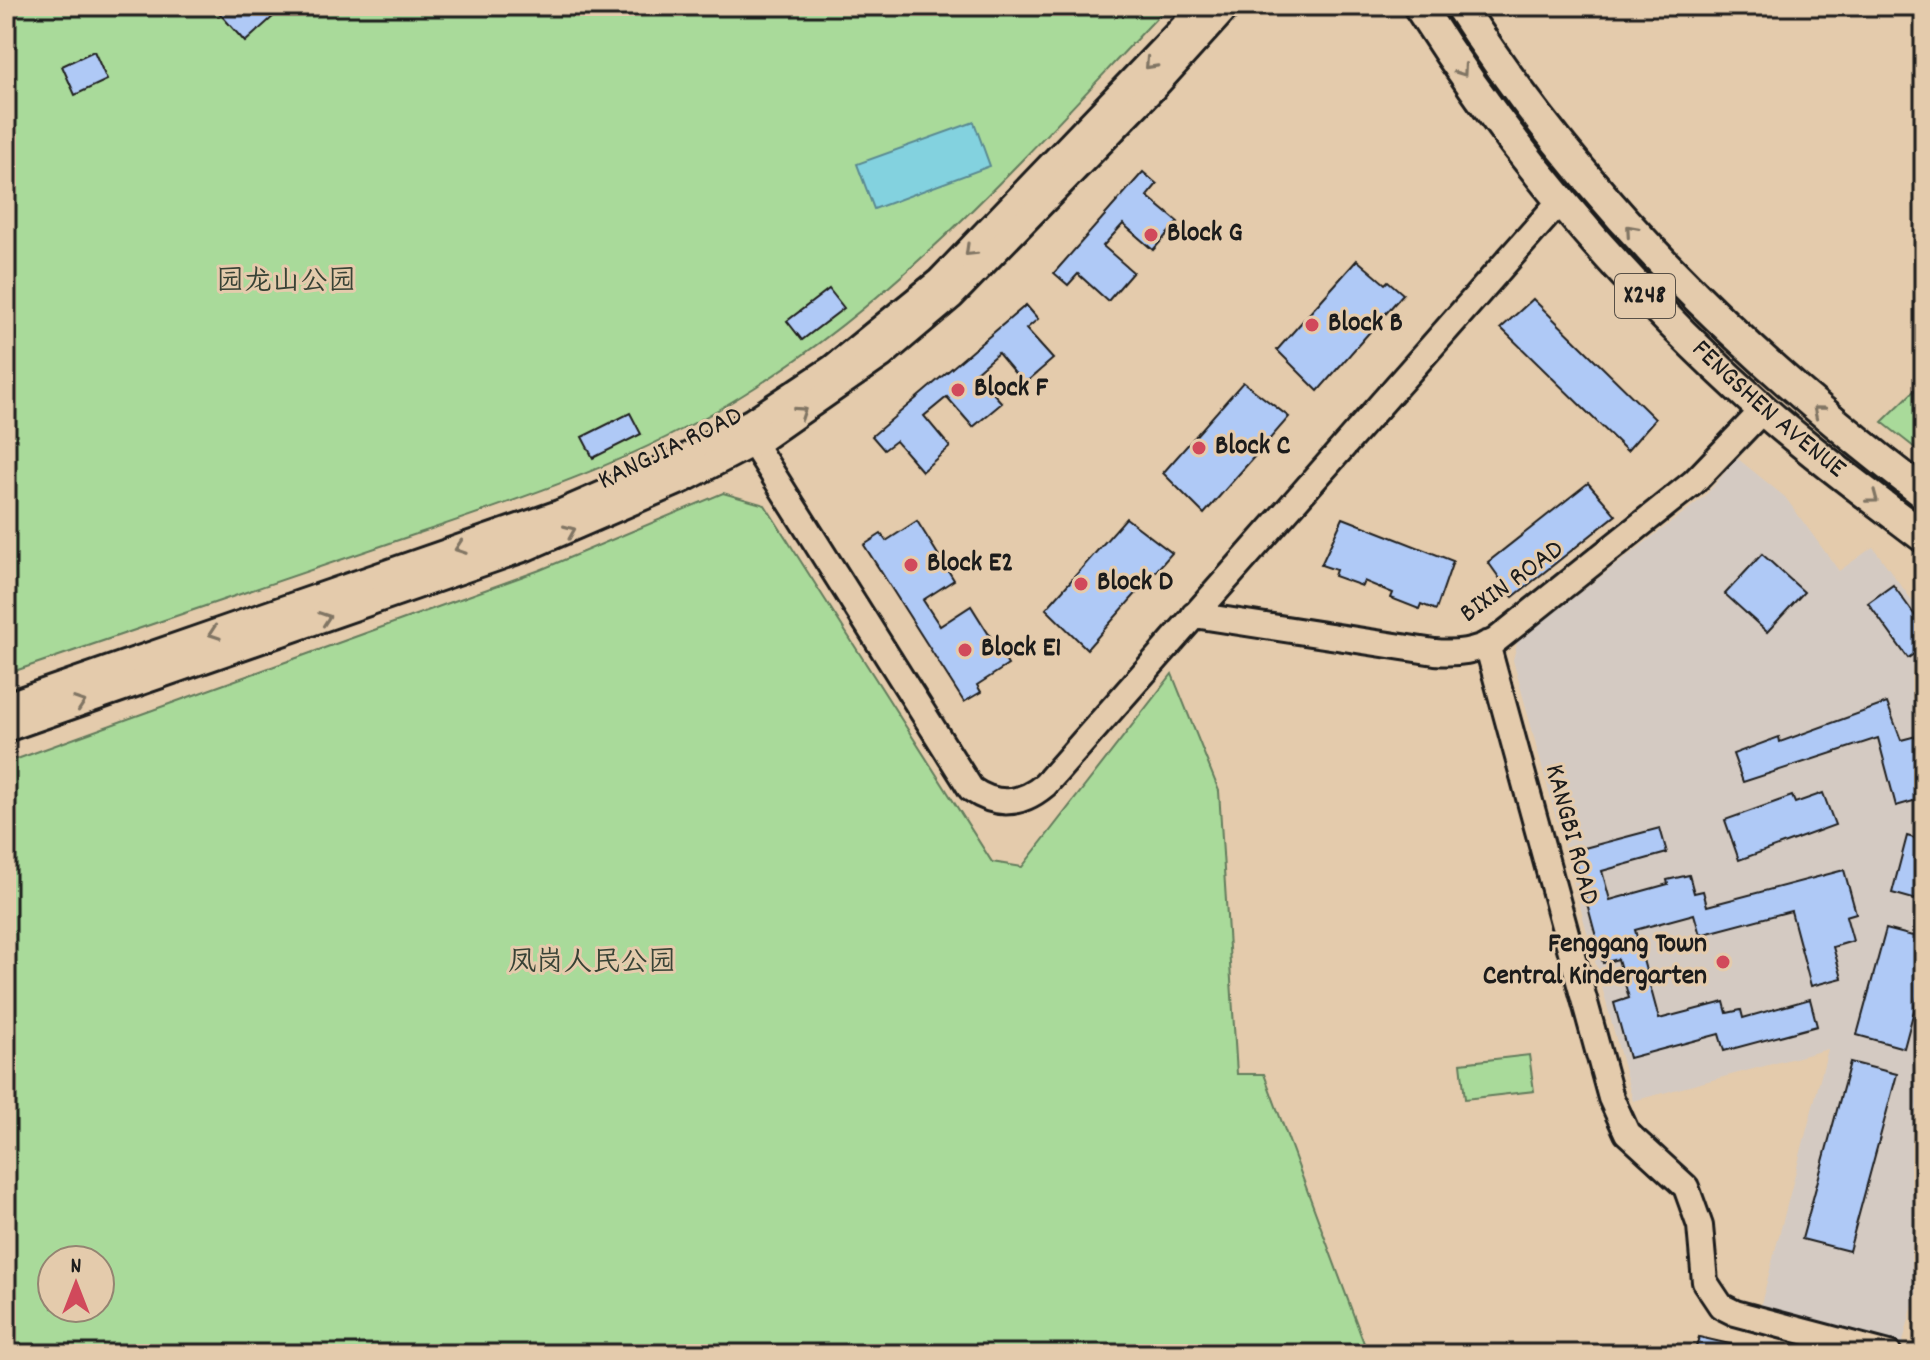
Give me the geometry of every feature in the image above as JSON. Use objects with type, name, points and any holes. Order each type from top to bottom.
[{"type":"main road","name":"FENGSHEN AVENUE","points":[[1419,6],[1484,103],[1560,201],[1662,315],[1763,410],[1924,537]]},
{"type":"main road","name":"FENGSHEN AVENUE","points":[[1460,6],[1562,148],[1687,290],[1786,384],[1924,493]]},
{"type":"street","name":"KANGJIA ROAD","points":[[6,729],[526,548],[683,480],[748,435],[939,281],[1203,6]]},
{"type":"street","name":"KANGJIA ROAD","points":[[6,705],[559,513],[748,435],[881,356],[952,296],[1152,90],[1228,6]]},
{"type":"street","points":[[748,435],[971,789],[984,798],[1017,802],[1045,785],[1560,201]]},
{"type":"street","name":"BIXIN ROAD","points":[[1194,615],[1435,652],[1466,652],[1487,644],[1694,482],[1763,410]]},
{"type":"street","name":"KANGBI ROAD","points":[[1487,644],[1611,1098],[1627,1133],[1686,1187],[1698,1216],[1705,1282],[1711,1295],[1735,1313],[1889,1354]]},
{"type":"shaded area","points":[[1737,458],[1785,497],[1839,571],[1873,547],[1924,617],[1924,1263],[1902,1345],[1760,1308],[1828,1049],[1633,1101],[1513,660],[1518,640],[1704,497]]},
{"type":"green space","name":"园龙山公园","points":[[6,6],[1168,6],[1017,165],[913,266],[799,358],[697,422],[612,462],[524,497],[6,674]]},
{"type":"green space","points":[[1924,381],[1924,455],[1882,422]]},
{"type":"green space","name":"凤岗人民公园","points":[[723,493],[765,505],[992,862],[1022,867],[1172,674],[1219,791],[1237,1074],[1264,1074],[1368,1354],[6,1354],[6,763],[540,570]]},
{"type":"green space","points":[[1529,1055],[1534,1091],[1465,1099],[1461,1063]]},
{"type":"water","points":[[974,122],[990,166],[874,209],[857,164]]},
{"type":"building","points":[[213,6],[285,6],[245,42]]},
{"type":"building","points":[[94,51],[107,80],[75,95],[62,66]]},
{"type":"building","name":"Block G","points":[[1143,172],[1157,184],[1147,196],[1178,222],[1153,250],[1123,224],[1103,246],[1133,272],[1108,301],[1078,274],[1068,285],[1054,273]]},
{"type":"building","name":"Block B","points":[[1357,260],[1385,284],[1388,281],[1403,294],[1318,391],[1277,350]]},
{"type":"building","points":[[829,289],[844,308],[802,340],[787,321]]},
{"type":"building","points":[[1533,299],[1655,419],[1627,451],[1501,328]]},
{"type":"building","name":"Block F","points":[[1026,305],[1038,319],[1026,329],[1053,359],[1024,384],[998,353],[975,373],[1002,403],[973,427],[947,397],[924,416],[950,447],[922,471],[896,441],[884,450],[872,436]]},
{"type":"building","name":"Block C","points":[[1243,382],[1289,417],[1204,514],[1163,473]]},
{"type":"building","points":[[630,413],[641,434],[593,458],[582,437]]},
{"type":"building","points":[[1588,483],[1616,515],[1513,597],[1488,562]]},
{"type":"building","name":"Block D","points":[[1126,518],[1172,553],[1087,649],[1046,609]]},
{"type":"building","points":[[1343,518],[1453,561],[1436,610],[1421,604],[1419,609],[1391,598],[1393,593],[1364,581],[1362,586],[1334,576],[1336,570],[1321,565]]},
{"type":"building","points":[[917,521],[954,580],[923,600],[940,626],[971,606],[1008,665],[977,685],[981,692],[964,702],[864,545],[881,534],[886,541]]},
{"type":"building","points":[[1762,554],[1804,592],[1767,632],[1725,594]]},
{"type":"building","points":[[1893,585],[1924,628],[1924,647],[1908,658],[1868,603]]},
{"type":"building","points":[[1887,703],[1901,740],[1924,734],[1924,798],[1896,806],[1878,738],[1743,782],[1733,754],[1779,737],[1780,742]]},
{"type":"building","points":[[1823,793],[1835,825],[1739,860],[1725,820],[1792,796],[1795,803]]},
{"type":"building","points":[[1660,828],[1667,853],[1602,871],[1610,900],[1689,875],[1694,893],[1703,891],[1707,906],[1844,870],[1856,913],[1846,916],[1853,941],[1833,947],[1842,978],[1811,986],[1791,911],[1700,935],[1694,914],[1635,930],[1659,1019],[1724,1002],[1727,1013],[1741,1010],[1743,1018],[1810,999],[1817,1026],[1724,1051],[1719,1034],[1629,1058],[1614,1003],[1629,998],[1618,959],[1603,963],[1573,851]]},
{"type":"building","points":[[1907,836],[1924,841],[1924,902],[1892,893]]},
{"type":"building","points":[[1886,929],[1924,939],[1924,973],[1904,1048],[1857,1035]]},
{"type":"building","points":[[1850,1062],[1897,1074],[1849,1251],[1802,1239]]},
{"type":"building","points":[[1699,1337],[1756,1350],[1755,1354],[1694,1354]]},
{"type":"place","name":"Block G","points":[[1151,235]]},
{"type":"place","name":"Block B","points":[[1312,325]]},
{"type":"place","name":"Block F","points":[[958,390]]},
{"type":"place","name":"Block C","points":[[1199,448]]},
{"type":"place","name":"Block E2","points":[[911,565]]},
{"type":"place","name":"Block D","points":[[1081,584]]},
{"type":"place","name":"Block E1","points":[[965,650]]},
{"type":"place","name":"Fenggang Town Central Kindergarten","points":[[1723,962]]}]
